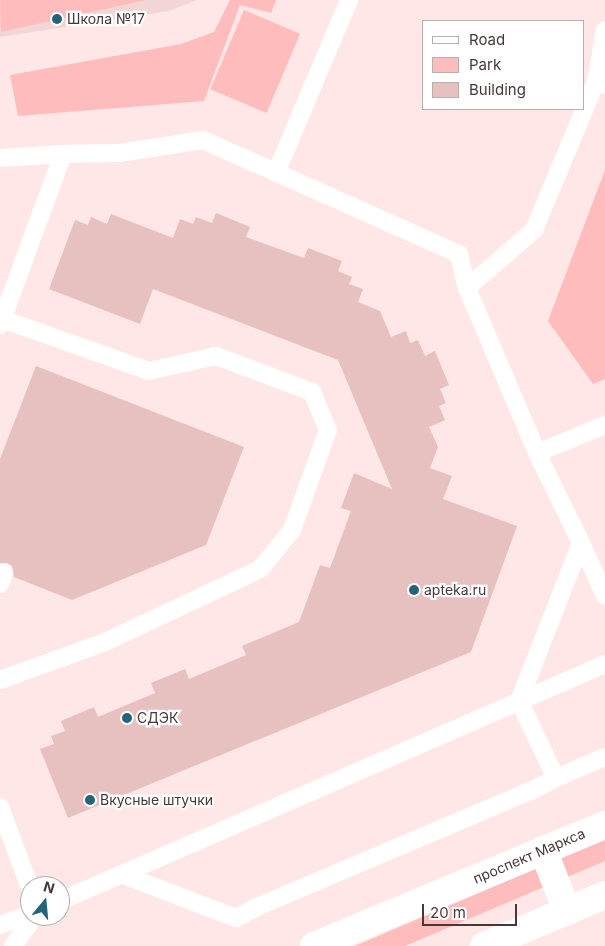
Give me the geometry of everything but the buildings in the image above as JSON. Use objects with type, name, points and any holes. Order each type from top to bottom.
[{"type":"main road","name":"проспект Маркса","points":[[314,946],[605,825]]},
{"type":"main road","points":[[543,850],[567,911]]},
{"type":"main road","points":[[484,946],[605,895]]},
{"type":"lane","points":[[276,173],[350,0]]},
{"type":"lane","points":[[467,288],[534,230],[600,84],[605,30]]},
{"type":"lane","points":[[0,158],[119,153],[204,140],[458,254],[467,288],[537,453],[581,542],[605,596]]},
{"type":"lane","points":[[0,680],[103,643],[260,569],[292,530],[328,430],[312,392],[216,356],[149,370],[1,322],[63,154]]},
{"type":"lane","points":[[537,453],[605,425]]},
{"type":"lane","points":[[556,778],[519,701],[581,542]]},
{"type":"lane","points":[[70,897],[605,664]]},
{"type":"lane","points":[[121,874],[236,918],[257,907],[530,791],[605,757]]},
{"type":"lane","points":[[0,807],[26,876]]},
{"type":"lane","points":[[0,925],[20,918]]},
{"type":"lane","points":[[13,946],[28,926]]},
{"type":"shaded area","name":"Школа №17","points":[[0,0],[197,0],[169,11],[0,37]]},
{"type":"green space","points":[[0,0],[146,0],[1,32]]},
{"type":"green space","points":[[230,0],[276,0],[271,13],[240,5],[204,101],[18,116],[10,75],[181,44],[214,32]]},
{"type":"green space","points":[[244,10],[300,34],[267,113],[210,89]]},
{"type":"green space","points":[[605,170],[605,379],[593,384],[548,321]]},
{"type":"green space","points":[[605,839],[605,861],[405,946],[355,946]]},
{"type":"place","name":"Школа №17","points":[[57,19]]},
{"type":"place","name":"apteka.ru","points":[[414,590]]},
{"type":"place","name":"СДЭК","points":[[127,718]]},
{"type":"place","name":"Вкусные штучки","points":[[90,800]]}]
